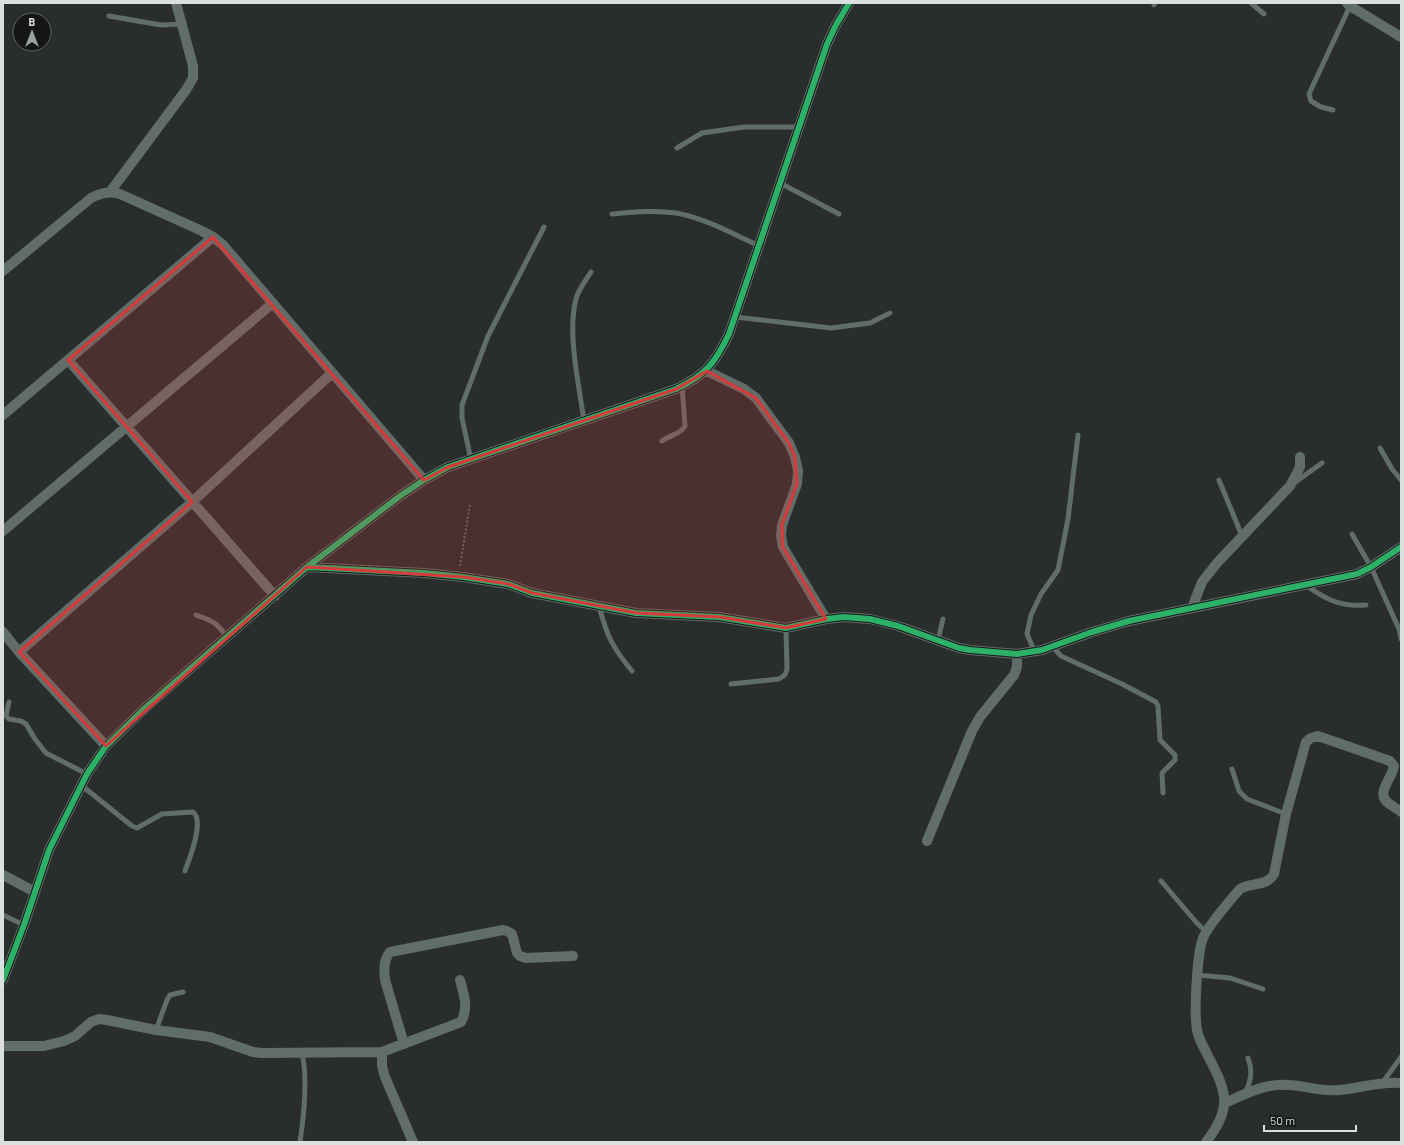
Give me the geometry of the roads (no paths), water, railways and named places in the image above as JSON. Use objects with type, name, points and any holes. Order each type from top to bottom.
[{"type":"street","points":[[110,192],[186,90],[193,78],[193,66],[176,3]]},
{"type":"street","points":[[3,980],[24,925],[49,850],[87,774],[106,746],[145,708],[307,567],[400,496],[424,480],[448,467],[682,386],[707,370],[719,355],[729,334],[827,44],[849,3]]},
{"type":"street","points":[[1349,5],[1401,37]]},
{"type":"street","points":[[3,271],[91,198],[100,193],[110,192],[126,198],[213,237],[223,245],[424,480]]},
{"type":"street","points":[[3,415],[213,237]]},
{"type":"street","points":[[3,531],[273,303]]},
{"type":"street","points":[[68,360],[274,596]]},
{"type":"street","points":[[707,370],[744,389],[756,398],[789,443],[795,457],[798,471],[797,484],[782,525],[781,536],[783,547],[826,619]]},
{"type":"street","points":[[20,652],[192,502],[332,373]]},
{"type":"street","points":[[1192,608],[1202,582],[1217,563],[1290,486],[1300,467],[1300,457]]},
{"type":"street","points":[[307,567],[424,573],[458,577],[508,584],[532,593],[636,613],[719,617],[786,628],[826,619],[844,617],[884,622],[970,650],[1017,654],[1035,652],[1053,647],[1092,632],[1129,621],[1356,574],[1371,567],[1401,547]]},
{"type":"street","points":[[3,632],[106,746]]},
{"type":"street","points":[[927,842],[972,731],[980,718],[1014,675],[1017,667],[1017,654]]},
{"type":"street","points":[[1206,1142],[1214,1133],[1225,1103],[1222,1082],[1198,1034],[1196,1026],[1197,974],[1201,945],[1207,931],[1240,889],[1245,886],[1267,882],[1272,879],[1286,814],[1306,742],[1311,738],[1318,736],[1390,761],[1394,766],[1394,771],[1384,789],[1383,795],[1386,801],[1401,812]]},
{"type":"street","points":[[3,875],[35,892]]},
{"type":"street","points":[[404,1044],[385,980],[385,959],[390,952],[503,930],[512,934],[517,953],[520,956],[526,958],[573,956]]},
{"type":"street","points":[[3,1046],[44,1046],[64,1041],[75,1036],[91,1022],[99,1019],[156,1030],[210,1037],[253,1052],[382,1052],[461,1022],[465,1016],[466,1001],[460,980]]},
{"type":"street","points":[[382,1052],[382,1066],[385,1077],[413,1142]]},
{"type":"street","points":[[1225,1103],[1261,1087],[1275,1085],[1288,1085],[1330,1091],[1383,1082],[1401,1082]]},
{"type":"lane","points":[[1251,3],[1264,14]]},
{"type":"lane","points":[[1333,110],[1321,107],[1311,101],[1309,94],[1349,5]]},
{"type":"lane","points":[[109,16],[161,25],[182,24]]},
{"type":"lane","points":[[677,148],[702,133],[744,126],[799,127]]},
{"type":"lane","points":[[780,183],[839,214]]},
{"type":"lane","points":[[612,214],[644,211],[677,214],[708,223],[759,246]]},
{"type":"lane","points":[[471,460],[462,418],[462,405],[488,336],[544,227]]},
{"type":"lane","points":[[584,421],[573,342],[574,310],[576,297],[591,272]]},
{"type":"lane","points":[[735,317],[831,328],[870,323],[890,313]]},
{"type":"lane","points":[[662,441],[668,436],[683,430],[685,426],[682,386]]},
{"type":"lane","points":[[1035,652],[1026,634],[1031,615],[1041,594],[1058,570],[1068,519],[1078,435]]},
{"type":"lane","points":[[1380,448],[1392,469],[1401,480]]},
{"type":"lane","points":[[1290,486],[1322,463]]},
{"type":"lane","points":[[1219,480],[1242,537]]},
{"type":"lane","points":[[1352,534],[1371,567],[1399,629],[1401,639]]},
{"type":"lane","points":[[1306,585],[1324,598],[1342,604],[1354,606],[1366,605]]},
{"type":"lane","points":[[599,606],[609,638],[618,654],[632,671]]},
{"type":"lane","points":[[196,615],[212,620],[227,637]]},
{"type":"lane","points":[[938,640],[943,619]]},
{"type":"lane","points":[[731,684],[779,679],[785,675],[787,669],[786,628]]},
{"type":"lane","points":[[1053,647],[1061,656],[1122,684],[1156,702],[1158,706],[1160,740],[1175,754],[1175,760],[1162,772],[1163,793]]},
{"type":"lane","points":[[9,702],[6,716],[9,719],[21,721],[26,724],[46,753],[87,774]]},
{"type":"lane","points":[[1232,769],[1239,791],[1247,799],[1286,814]]},
{"type":"lane","points":[[81,785],[132,826],[137,828],[162,814],[193,812],[196,814],[198,820],[194,848],[185,871]]},
{"type":"lane","points":[[1161,881],[1201,927],[1207,931]]},
{"type":"lane","points":[[3,915],[24,925]]},
{"type":"lane","points":[[1197,974],[1230,978],[1263,990]]},
{"type":"lane","points":[[156,1030],[170,995],[183,992]]},
{"type":"lane","points":[[300,1142],[304,1117],[305,1064],[302,1052]]},
{"type":"lane","points":[[1383,1082],[1401,1057]]},
{"type":"lane","points":[[1245,1094],[1250,1084],[1251,1075],[1251,1066],[1248,1058]]}]
